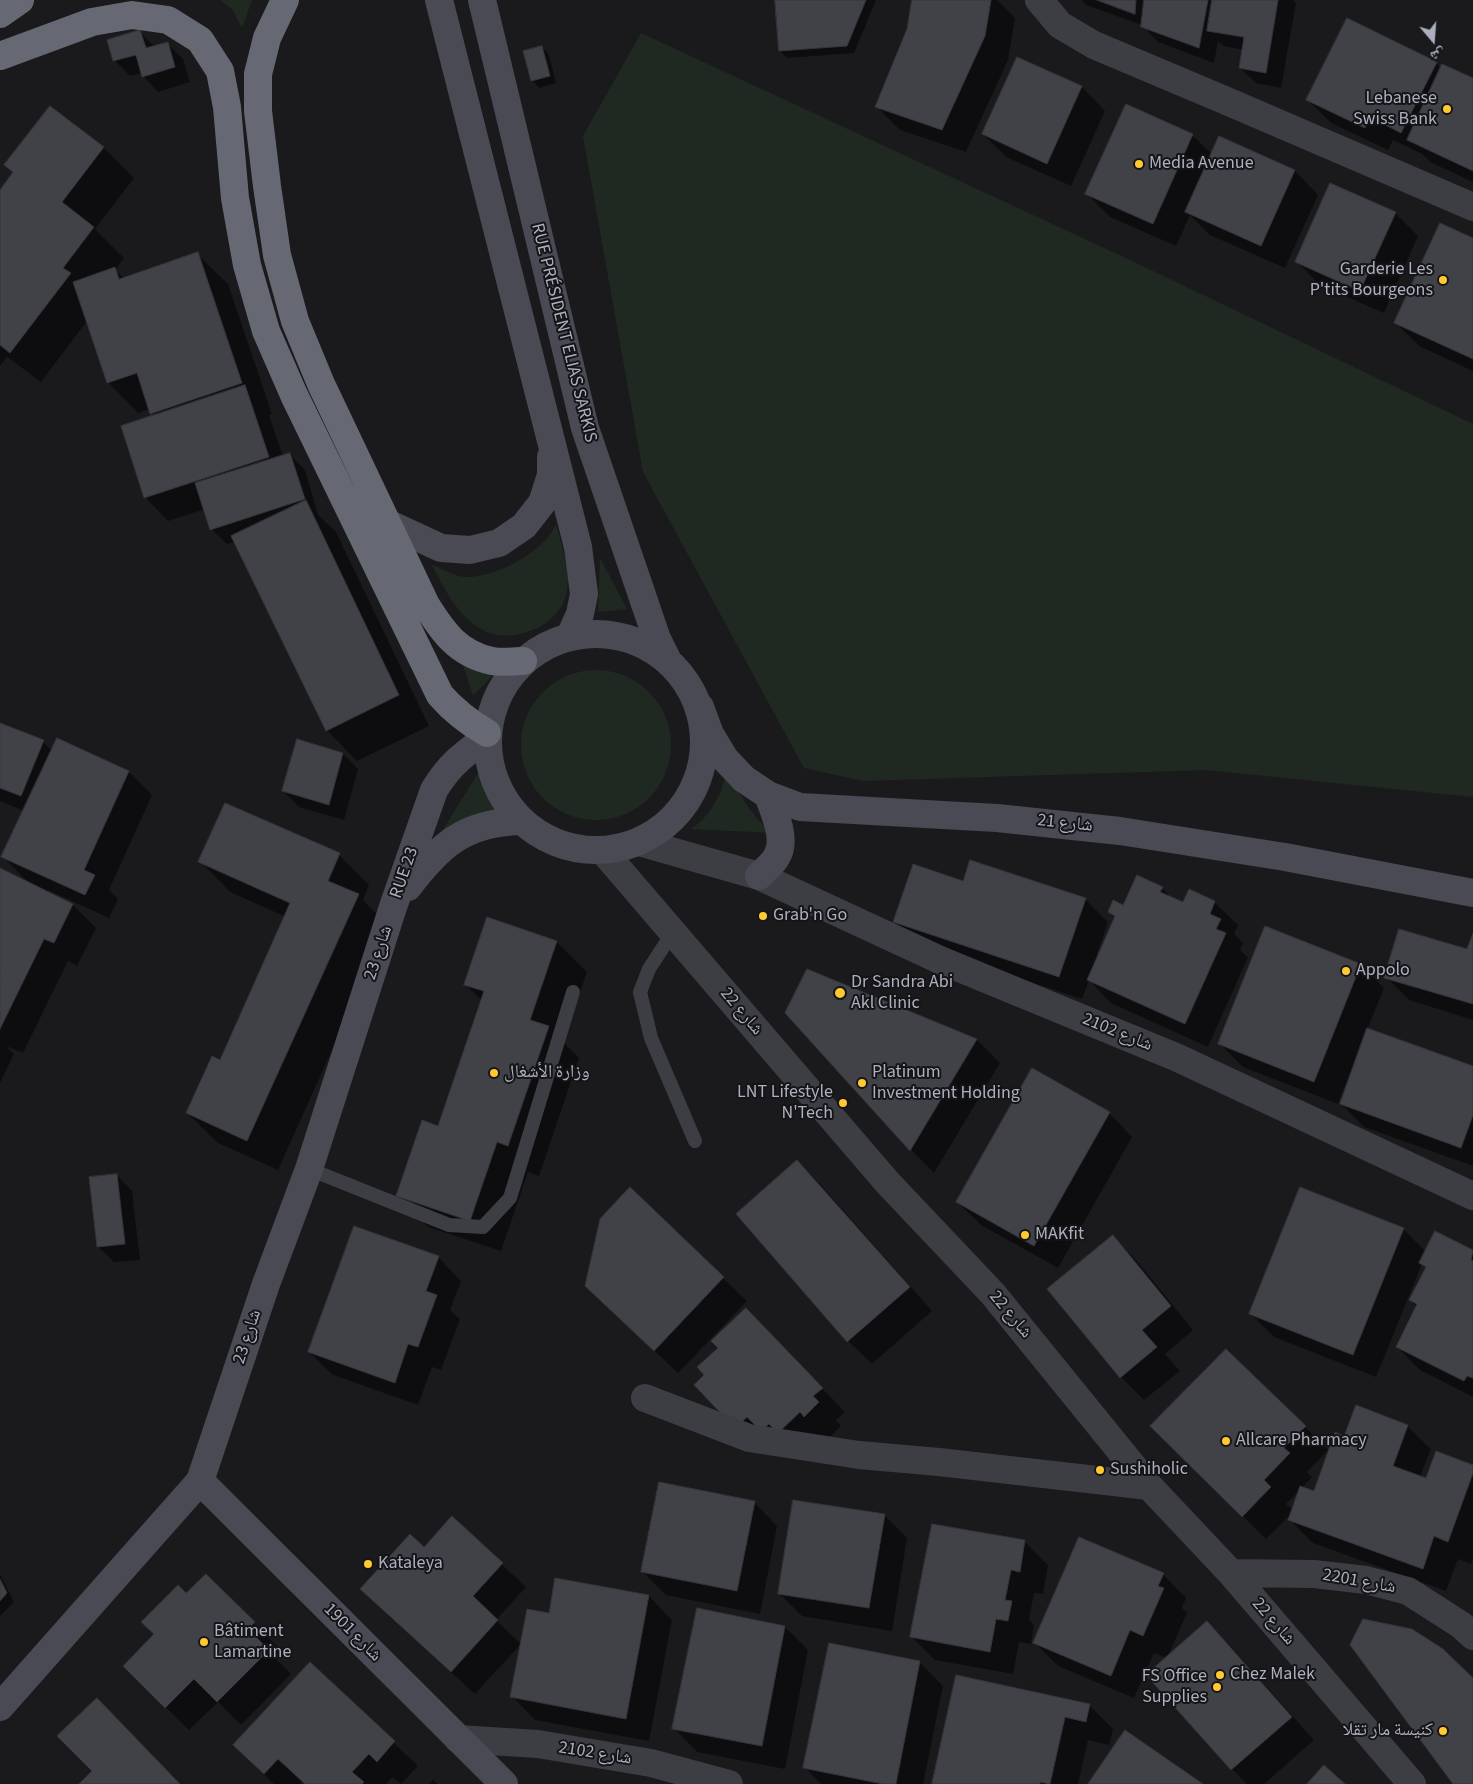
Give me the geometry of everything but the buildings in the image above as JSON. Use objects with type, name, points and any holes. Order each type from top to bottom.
[{"type":"highway","points":[[0,14],[20,0]]},
{"type":"highway","points":[[285,0],[267,38],[258,74],[258,111],[277,255],[296,321],[321,384],[426,605],[444,633],[466,652],[493,661],[523,661]]},
{"type":"highway","points":[[0,56],[92,22],[132,15],[168,20],[200,40],[220,71],[227,107],[235,198],[246,265],[266,331],[294,395],[440,695],[469,723],[487,735]]},
{"type":"highway","points":[[325,457],[350,444]]},
{"type":"main road","points":[[439,0],[578,547],[584,594],[580,614],[570,636]]},
{"type":"main road","name":"RUE PRÉSIDENT ELIAS SARKIS","points":[[482,0],[585,428],[656,639],[667,659]]},
{"type":"main road","points":[[387,523],[441,548],[470,550],[499,543],[524,526],[542,503],[551,475],[551,446]]},
{"type":"main road","points":[[596,633],[621,636],[645,645],[667,659],[687,680],[700,707],[705,739],[702,771],[688,800],[667,825],[639,842],[622,848],[603,851],[565,846],[544,838],[520,820],[501,796],[490,768],[487,735],[498,694],[523,661],[545,646],[570,636],[596,633]]},
{"type":"main road","name":"شارع 21","points":[[700,707],[710,734],[724,759],[744,779],[768,795],[800,807],[1005,818],[1120,830],[1285,857],[1473,893]]},
{"type":"main road","name":"RUE 23","points":[[394,906],[434,790],[444,773],[487,735]]},
{"type":"main road","points":[[758,876],[772,864],[779,854],[779,828],[768,795]]},
{"type":"main road","name":"RUE 23","points":[[394,906],[424,866],[453,839],[502,821],[520,820]]},
{"type":"main road","name":"شارع 23","points":[[0,1707],[200,1481],[266,1284],[309,1169],[394,906]]},
{"type":"main road","name":"شارع 1901","points":[[200,1481],[504,1784]]},
{"type":"street","points":[[1039,0],[1060,25],[1094,45],[1473,208]]},
{"type":"street","name":"شارع 2102","points":[[639,842],[758,876],[940,960],[1178,1058],[1473,1196]]},
{"type":"street","name":"شارع 22","points":[[603,851],[887,1182],[993,1294],[1149,1486],[1231,1573],[1412,1784]]},
{"type":"street","points":[[645,1398],[749,1438],[859,1455],[939,1462],[1149,1486]]},
{"type":"street","name":"شارع 2201","points":[[1231,1573],[1314,1574],[1366,1580],[1408,1591],[1461,1624],[1473,1636]]},
{"type":"street","name":"شارع 2102","points":[[458,1739],[538,1744],[651,1763],[729,1784]]},
{"type":"lane","points":[[673,932],[649,969],[640,992],[651,1038],[696,1141]]},
{"type":"lane","points":[[309,1169],[449,1225],[483,1227],[510,1198],[573,992]]},
{"type":"shaded area","points":[[220,0],[252,0],[242,28],[232,9]]},
{"type":"shaded area","points":[[641,33],[1130,260],[1473,424],[1473,797],[1206,770],[863,781],[804,768],[643,472],[583,136]]},
{"type":"shaded area","points":[[556,524],[567,570],[566,595],[561,607],[553,617],[531,631],[505,636],[492,634],[472,623],[458,609],[431,564],[459,576],[470,577],[495,572],[531,553],[549,536]]},
{"type":"shaded area","points":[[600,558],[627,609],[598,612]]},
{"type":"shaded area","points":[[459,653],[497,671],[473,696]]},
{"type":"shaded area","points":[[596,670],[611,671],[625,676],[649,692],[665,716],[670,730],[670,760],[665,774],[649,798],[625,814],[611,819],[596,820],[581,819],[567,814],[543,798],[527,774],[522,760],[521,745],[522,730],[527,716],[543,692],[567,676],[581,671]]},
{"type":"shaded area","points":[[726,772],[753,813],[774,833],[691,829],[704,818],[714,804],[722,788]]},
{"type":"shaded area","points":[[478,773],[497,810],[441,833]]},
{"type":"place","name":"Lebanese Swiss Bank","points":[[1447,109]]},
{"type":"place","name":"Media Avenue","points":[[1139,164]]},
{"type":"place","name":"Garderie Les P'tits Bourgeons","points":[[1443,280]]},
{"type":"place","name":"Grab'n Go","points":[[763,916]]},
{"type":"place","name":"Appolo","points":[[1346,971]]},
{"type":"place","name":"Dr Sandra Abi Akl Clinic","points":[[840,993]]},
{"type":"place","name":"وزارة الأشغال","points":[[494,1073]]},
{"type":"place","name":"Platinum Investment Holding","points":[[862,1083]]},
{"type":"place","name":"LNT Lifestyle N'Tech","points":[[843,1103]]},
{"type":"place","name":"MAKfit","points":[[1025,1235]]},
{"type":"place","name":"Allcare Pharmacy","points":[[1226,1441]]},
{"type":"place","name":"Sushiholic","points":[[1100,1470]]},
{"type":"place","name":"Kataleya","points":[[368,1564]]},
{"type":"place","name":"Bâtiment Lamartine","points":[[204,1642]]},
{"type":"place","name":"Chez Malek","points":[[1220,1675]]},
{"type":"place","name":"FS Office Supplies","points":[[1217,1687]]},
{"type":"place","name":"كنيسة مار تقلا","points":[[1443,1731]]}]
